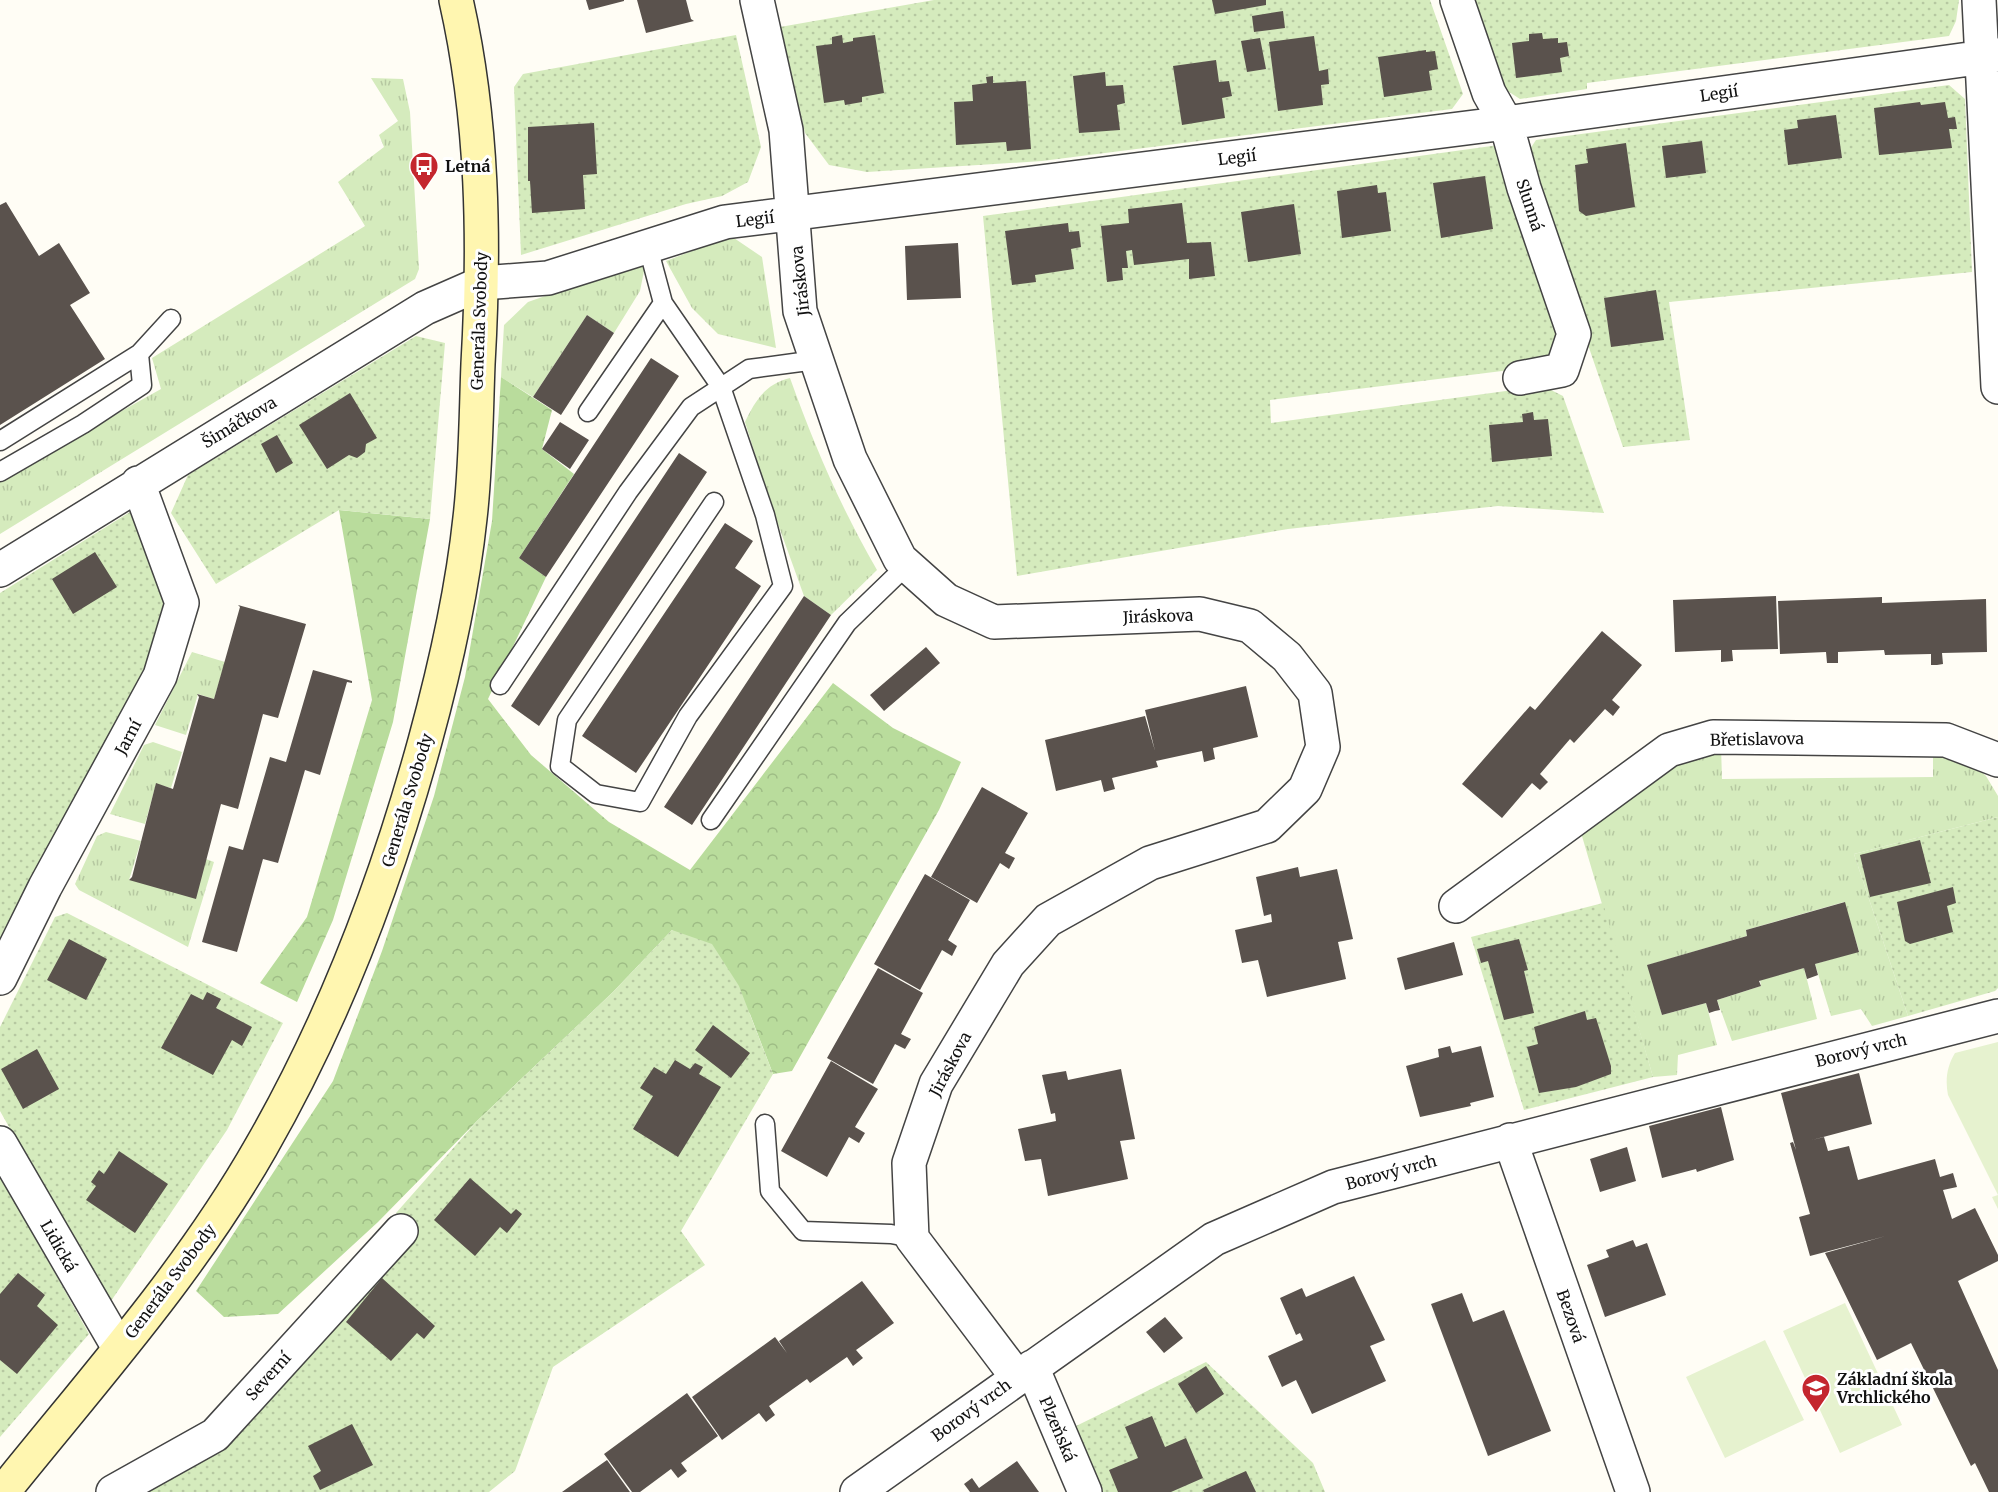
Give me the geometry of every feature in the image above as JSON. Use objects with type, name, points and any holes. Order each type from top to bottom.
[{"type":"main road","name":"Generála Svobody","points":[[3,1492],[198,1248],[262,1146],[323,1026],[373,910],[410,797],[448,657],[470,518],[482,284],[481,170],[465,39],[456,0]]},
{"type":"street","name":"Jiráskova","points":[[757,0],[786,130],[800,311],[850,459],[900,559],[946,600],[994,622],[1200,614],[1250,626],[1287,657],[1315,693],[1323,747],[1305,789],[1267,826],[1150,863],[1088,896],[1048,920],[1008,964],[936,1084],[909,1163],[912,1238]]},
{"type":"street","name":"Slunná","points":[[1457,0],[1489,93],[1506,123],[1524,188],[1574,334],[1563,370],[1520,378]]},
{"type":"street","points":[[1978,0],[1991,56],[1998,387]]},
{"type":"street","name":"Legií","points":[[482,284],[548,278],[725,222],[1506,123],[1991,56]]},
{"type":"street","name":"Šimáčkova","points":[[0,570],[425,308],[482,284]]},
{"type":"street","name":"Jarní","points":[[0,978],[45,887],[160,676],[182,603],[138,483]]},
{"type":"street","name":"Břetislavova","points":[[1456,906],[1670,750],[1713,737],[1946,740],[1998,760]]},
{"type":"street","name":"Borový vrch","points":[[857,1492],[1214,1239],[1333,1187],[1998,1016]]},
{"type":"street","name":"Bezová","points":[[1510,1140],[1633,1492]]},
{"type":"street","name":"Lidická","points":[[0,1143],[118,1348]]},
{"type":"street","name":"Severní","points":[[113,1492],[215,1435],[401,1232]]},
{"type":"street","points":[[912,1238],[1024,1372]]},
{"type":"street","name":"Plzeňská","points":[[1024,1372],[1085,1492]]},
{"type":"lane","points":[[648,247],[663,303],[721,387],[765,515],[783,586],[688,716],[640,802],[596,795],[560,766],[567,720],[714,502]]},
{"type":"lane","points":[[588,412],[663,303]]},
{"type":"lane","points":[[0,441],[139,354],[171,319]]},
{"type":"lane","points":[[0,472],[83,424],[142,385],[139,354]]},
{"type":"lane","points":[[500,685],[628,492],[691,407],[749,369],[816,360]]},
{"type":"lane","points":[[711,820],[847,623],[907,565]]},
{"type":"lane","points":[[765,1124],[770,1191],[803,1232],[891,1234],[912,1238]]},
{"type":"green space","points":[[934,0],[1430,0],[1463,94],[1452,109],[1042,161],[867,172],[829,165],[805,133],[780,27]]},
{"type":"green space","points":[[1473,0],[1959,0],[1956,21],[1949,36],[1587,83],[1587,89],[1520,99],[1503,88]]},
{"type":"green space","points":[[736,35],[761,147],[748,182],[722,196],[686,204],[521,255],[514,87],[523,74]]},
{"type":"green space","points":[[371,78],[403,79],[410,112],[419,269],[415,279],[0,534],[0,479],[161,389],[152,358],[365,226],[338,182],[384,147],[379,135],[398,121]]},
{"type":"green space","points":[[1949,85],[1965,99],[1972,272],[1669,302],[1690,440],[1623,447],[1524,158],[1536,140]]},
{"type":"green space","points":[[1499,145],[1564,339],[1558,364],[1270,400],[1271,423],[1543,386],[1563,396],[1604,513],[1498,506],[1288,529],[1017,576],[983,216]]},
{"type":"green space","points":[[731,236],[762,257],[776,348],[718,334],[692,308],[666,261]]},
{"type":"green space","points":[[645,266],[640,291],[614,333],[587,315],[533,397],[501,377],[504,325],[528,302],[582,283]]},
{"type":"green space","points":[[416,336],[445,343],[430,519],[339,510],[216,584],[171,513],[188,475]]},
{"type":"green space","points":[[501,377],[552,410],[542,449],[574,474],[519,558],[546,577],[488,699],[531,755],[609,822],[690,870],[833,683],[893,728],[961,762],[939,810],[792,1071],[773,1074],[750,1014],[672,930],[613,992],[478,1120],[378,1222],[278,1314],[224,1317],[196,1291],[333,1081],[382,951],[434,796],[465,677],[492,521]]},
{"type":"green space","points":[[790,378],[829,476],[877,570],[831,615],[804,596],[769,499],[745,422],[767,389]]},
{"type":"green space","points":[[339,510],[430,519],[393,722],[333,920],[297,1002],[260,983],[307,917],[372,700]]},
{"type":"green space","points":[[130,512],[144,532],[166,597],[160,649],[0,955],[0,593]]},
{"type":"green space","points":[[192,652],[225,662],[214,699],[198,694],[186,735],[155,725]]},
{"type":"green space","points":[[153,742],[182,752],[171,788],[156,784],[145,824],[110,814],[144,745]]},
{"type":"green space","points":[[1721,746],[1722,779],[1933,777],[1933,750],[1967,758],[1986,776],[1998,796],[1998,817],[1854,854],[1908,1016],[1872,1026],[1861,1009],[1831,1016],[1815,964],[1859,951],[1844,902],[1746,930],[1747,936],[1648,965],[1662,1015],[1706,1003],[1717,1045],[1678,1055],[1677,1075],[1653,1077],[1579,826],[1668,760]]},
{"type":"green space","points":[[1998,817],[1998,988],[1995,991],[1908,1016],[1854,854]]},
{"type":"green space","points":[[106,832],[141,841],[129,880],[206,859],[214,862],[188,947],[79,890],[75,884],[97,836]]},
{"type":"green space","points":[[1603,903],[1653,1077],[1524,1110],[1471,937]]},
{"type":"green space","points":[[67,913],[283,1023],[227,1130],[109,1304],[0,1111],[0,1027],[55,917]]},
{"type":"green space","points":[[672,930],[712,944],[739,986],[773,1074],[681,1231],[705,1265],[553,1367],[515,1471],[489,1492],[136,1492],[413,1226],[396,1213],[478,1120],[613,992]]},
{"type":"green space","points":[[1804,968],[1817,1019],[1732,1041],[1717,1000],[1761,986],[1760,980]]},
{"type":"green space","points":[[1998,1042],[1998,1195],[1948,1095],[1947,1073],[1955,1053]]},
{"type":"green space","points":[[0,1175],[89,1334],[0,1437]]},
{"type":"green space","points":[[1998,1195],[1998,1209],[1992,1197]]},
{"type":"green space","points":[[1845,1303],[1902,1425],[1840,1453],[1783,1331]]},
{"type":"green space","points":[[1765,1340],[1804,1420],[1725,1458],[1686,1377]]},
{"type":"green space","points":[[1206,1362],[1313,1463],[1325,1492],[1098,1492],[1072,1428]]},
{"type":"building","points":[[586,0],[624,0],[624,1],[589,10]]},
{"type":"building","points":[[637,0],[686,0],[691,19],[694,21],[646,33]]},
{"type":"building","points":[[1212,0],[1266,0],[1266,5],[1215,14]]},
{"type":"building","points":[[1283,11],[1285,28],[1254,32],[1252,16]]},
{"type":"building","points":[[1542,33],[1543,39],[1558,38],[1558,43],[1567,42],[1569,56],[1560,58],[1562,72],[1516,78],[1512,43],[1529,41],[1529,34]]},
{"type":"building","points":[[842,35],[843,43],[853,41],[853,38],[875,35],[884,93],[862,97],[862,102],[845,105],[844,100],[824,103],[816,46],[832,44],[832,37]]},
{"type":"building","points":[[1314,36],[1319,71],[1328,69],[1329,84],[1321,85],[1323,105],[1278,111],[1269,42]]},
{"type":"building","points":[[1260,38],[1266,69],[1247,72],[1241,41]]},
{"type":"building","points":[[1426,50],[1426,52],[1435,51],[1438,69],[1429,71],[1432,90],[1384,97],[1378,57]]},
{"type":"building","points":[[1216,60],[1219,82],[1229,81],[1232,96],[1222,98],[1225,118],[1182,125],[1173,66]]},
{"type":"building","points":[[1105,72],[1106,86],[1123,85],[1125,103],[1117,105],[1120,130],[1079,133],[1073,76]]},
{"type":"building","points":[[993,76],[993,83],[1026,81],[1031,149],[1007,151],[1006,142],[956,145],[954,102],[973,101],[972,85],[987,83],[986,77]]},
{"type":"building","points":[[1920,102],[1921,105],[1945,102],[1948,118],[1955,117],[1957,129],[1949,129],[1952,148],[1879,155],[1874,108]]},
{"type":"building","points":[[1836,115],[1842,158],[1788,165],[1784,130],[1798,128],[1797,120]]},
{"type":"building","points":[[594,123],[597,174],[583,175],[585,209],[532,213],[530,181],[528,181],[528,127]]},
{"type":"building","points":[[1702,141],[1706,173],[1666,178],[1662,146]]},
{"type":"building","points":[[1626,143],[1635,207],[1586,216],[1579,211],[1575,165],[1588,163],[1586,149]]},
{"type":"building","points":[[1485,176],[1493,229],[1441,238],[1433,183]]},
{"type":"building","points":[[1377,185],[1378,193],[1386,192],[1391,231],[1342,238],[1337,191]]},
{"type":"building","points":[[6,202],[39,256],[59,243],[90,293],[70,305],[105,359],[0,425],[0,205]]},
{"type":"building","points":[[1182,203],[1187,243],[1211,242],[1215,276],[1189,279],[1189,259],[1134,265],[1132,250],[1126,251],[1128,268],[1122,268],[1123,280],[1107,282],[1101,226],[1129,223],[1128,209]]},
{"type":"building","points":[[1294,204],[1301,254],[1248,262],[1241,212]]},
{"type":"building","points":[[1068,223],[1069,232],[1079,231],[1081,247],[1071,249],[1074,269],[1035,275],[1036,282],[1012,285],[1005,231]]},
{"type":"building","points":[[958,243],[961,298],[907,300],[905,246]]},
{"type":"building","points":[[1656,290],[1664,340],[1611,347],[1604,298]]},
{"type":"building","points":[[587,315],[614,333],[561,415],[533,397]]},
{"type":"building","points":[[651,358],[679,376],[546,577],[519,558]]},
{"type":"building","points":[[350,393],[377,438],[366,444],[365,452],[357,458],[349,455],[327,469],[299,425]]},
{"type":"building","points":[[1533,412],[1534,420],[1548,419],[1552,456],[1492,462],[1489,425],[1523,422],[1522,414]]},
{"type":"building","points":[[560,422],[589,440],[570,469],[542,449]]},
{"type":"building","points":[[277,435],[293,463],[276,473],[261,444]]},
{"type":"building","points":[[679,453],[707,472],[539,726],[511,706]]},
{"type":"building","points":[[725,523],[753,541],[735,568],[761,586],[636,773],[582,736]]},
{"type":"building","points":[[95,552],[117,587],[73,614],[52,579]]},
{"type":"building","points":[[804,596],[831,615],[692,825],[664,807]]},
{"type":"building","points":[[1776,596],[1778,649],[1732,650],[1733,661],[1721,662],[1721,650],[1675,652],[1673,600]]},
{"type":"building","points":[[1882,597],[1882,603],[1986,599],[1987,652],[1942,653],[1943,664],[1937,665],[1931,665],[1931,654],[1885,655],[1884,650],[1838,652],[1838,663],[1827,663],[1826,652],[1780,654],[1778,601]]},
{"type":"building","points":[[238,605],[306,624],[278,718],[263,714],[238,809],[221,804],[196,899],[129,880],[132,877],[156,783],[173,789],[199,697],[197,694],[214,699],[240,607]]},
{"type":"building","points":[[1602,631],[1642,665],[1612,700],[1620,707],[1613,716],[1605,709],[1574,743],[1570,739],[1540,774],[1548,782],[1540,790],[1532,783],[1502,818],[1462,784],[1530,706],[1535,710]]},
{"type":"building","points":[[926,647],[940,663],[884,711],[870,695]]},
{"type":"building","points":[[313,670],[352,681],[352,683],[347,682],[320,775],[305,770],[278,863],[263,859],[237,952],[202,942],[229,846],[243,850],[270,757],[286,762]]},
{"type":"building","points":[[1246,686],[1258,737],[1213,748],[1215,759],[1204,762],[1202,751],[1156,761],[1158,767],[1112,778],[1115,789],[1104,792],[1101,780],[1056,791],[1045,740],[1145,716],[1155,751],[1145,710]]},
{"type":"building","points":[[982,787],[1028,813],[1005,853],[1015,858],[1009,869],[1000,863],[977,903],[931,877]]},
{"type":"building","points":[[1920,840],[1931,883],[1870,897],[1860,855]]},
{"type":"building","points":[[1298,867],[1300,877],[1337,869],[1353,939],[1338,942],[1346,979],[1267,997],[1258,960],[1242,963],[1235,930],[1272,922],[1271,914],[1264,916],[1256,877]]},
{"type":"building","points":[[925,874],[970,900],[948,940],[957,946],[952,956],[942,950],[920,990],[874,964]]},
{"type":"building","points":[[1953,887],[1956,903],[1947,906],[1953,932],[1910,944],[1905,941],[1897,902]]},
{"type":"building","points":[[1845,902],[1859,952],[1815,964],[1818,975],[1807,979],[1804,968],[1759,981],[1761,986],[1717,1000],[1720,1010],[1709,1013],[1706,1003],[1662,1015],[1647,965],[1747,936],[1746,930]]},
{"type":"building","points":[[69,939],[107,959],[86,1000],[47,980]]},
{"type":"building","points":[[1519,939],[1528,970],[1524,971],[1534,1013],[1504,1020],[1488,961],[1481,963],[1477,949]]},
{"type":"building","points":[[1454,942],[1463,975],[1405,990],[1397,958]]},
{"type":"building","points":[[878,968],[923,993],[901,1034],[911,1039],[905,1049],[895,1044],[873,1084],[827,1058]]},
{"type":"building","points":[[207,992],[221,999],[216,1008],[252,1027],[242,1046],[232,1040],[213,1075],[161,1048],[191,994],[203,1000]]},
{"type":"building","points":[[1585,1011],[1587,1020],[1596,1018],[1611,1066],[1611,1074],[1576,1087],[1539,1093],[1527,1047],[1538,1044],[1534,1027]]},
{"type":"building","points":[[713,1025],[750,1053],[731,1078],[695,1050]]},
{"type":"building","points":[[1450,1046],[1452,1053],[1481,1046],[1494,1097],[1470,1103],[1471,1106],[1420,1117],[1406,1066],[1439,1057],[1438,1049]]},
{"type":"building","points":[[37,1049],[59,1089],[23,1109],[1,1069]]},
{"type":"building","points":[[675,1060],[690,1069],[695,1063],[703,1067],[699,1074],[721,1087],[678,1157],[633,1129],[653,1096],[640,1088],[654,1067],[666,1074]]},
{"type":"building","points":[[831,1061],[878,1089],[855,1127],[865,1133],[859,1143],[849,1137],[827,1177],[781,1151]]},
{"type":"building","points":[[1121,1069],[1135,1139],[1120,1141],[1128,1179],[1048,1196],[1041,1159],[1025,1161],[1018,1129],[1056,1121],[1055,1113],[1051,1114],[1042,1075],[1066,1071],[1068,1080]]},
{"type":"building","points":[[1859,1073],[1872,1124],[1812,1140],[1824,1137],[1828,1151],[1849,1146],[1858,1180],[1935,1159],[1940,1177],[1953,1173],[1957,1187],[1943,1190],[1952,1219],[1975,1208],[1998,1255],[1998,1261],[1958,1281],[1998,1370],[1998,1492],[1989,1492],[1975,1463],[1971,1466],[1911,1343],[1877,1360],[1825,1253],[1886,1236],[1810,1256],[1799,1217],[1810,1214],[1790,1143],[1793,1142],[1796,1150],[1781,1093]]},
{"type":"building","points":[[1721,1107],[1734,1160],[1697,1172],[1696,1169],[1662,1178],[1649,1126]]},
{"type":"building","points":[[1627,1147],[1636,1181],[1600,1192],[1590,1159]]},
{"type":"building","points":[[119,1151],[168,1184],[135,1233],[86,1200],[96,1186],[91,1182],[99,1170],[104,1174]]},
{"type":"building","points":[[470,1178],[511,1214],[516,1209],[522,1214],[507,1233],[500,1227],[475,1256],[434,1220]]},
{"type":"building","points":[[1633,1240],[1636,1247],[1647,1243],[1666,1295],[1605,1317],[1587,1265],[1609,1257],[1606,1250]]},
{"type":"building","points":[[18,1273],[45,1295],[37,1306],[58,1325],[17,1374],[0,1360],[0,1294]]},
{"type":"building","points":[[1354,1276],[1385,1340],[1370,1346],[1386,1381],[1312,1414],[1296,1380],[1282,1387],[1268,1356],[1303,1340],[1300,1333],[1296,1335],[1280,1298],[1302,1288],[1306,1297]]},
{"type":"building","points":[[382,1278],[435,1326],[424,1339],[417,1333],[391,1361],[346,1322]]},
{"type":"building","points":[[862,1281],[894,1323],[856,1350],[863,1358],[853,1366],[847,1357],[810,1383],[807,1379],[769,1406],[775,1415],[766,1422],[759,1413],[722,1440],[692,1397],[775,1337],[787,1353],[779,1341]]},
{"type":"building","points":[[1462,1293],[1473,1322],[1504,1310],[1551,1431],[1488,1456],[1431,1304]]},
{"type":"building","points":[[1165,1317],[1183,1338],[1164,1353],[1146,1332]]},
{"type":"building","points":[[1206,1366],[1224,1394],[1196,1413],[1178,1384]]},
{"type":"building","points":[[687,1393],[718,1436],[681,1463],[687,1471],[678,1478],[671,1469],[640,1492],[632,1492],[604,1454]]},
{"type":"building","points":[[1152,1416],[1165,1447],[1186,1438],[1203,1478],[1171,1492],[1118,1492],[1109,1470],[1138,1458],[1125,1427]]},
{"type":"building","points":[[352,1424],[373,1465],[320,1490],[313,1476],[321,1471],[308,1446]]},
{"type":"building","points":[[607,1460],[630,1492],[562,1492]]},
{"type":"building","points":[[1017,1461],[1039,1492],[970,1492],[964,1484],[972,1478],[979,1488]]},
{"type":"building","points":[[1246,1471],[1256,1492],[1204,1492],[1203,1490]]},
{"type":"place","name":"Letná","points":[[424,192]]},
{"type":"place","name":"Základní škola Vrchlického","points":[[1816,1414]]}]
